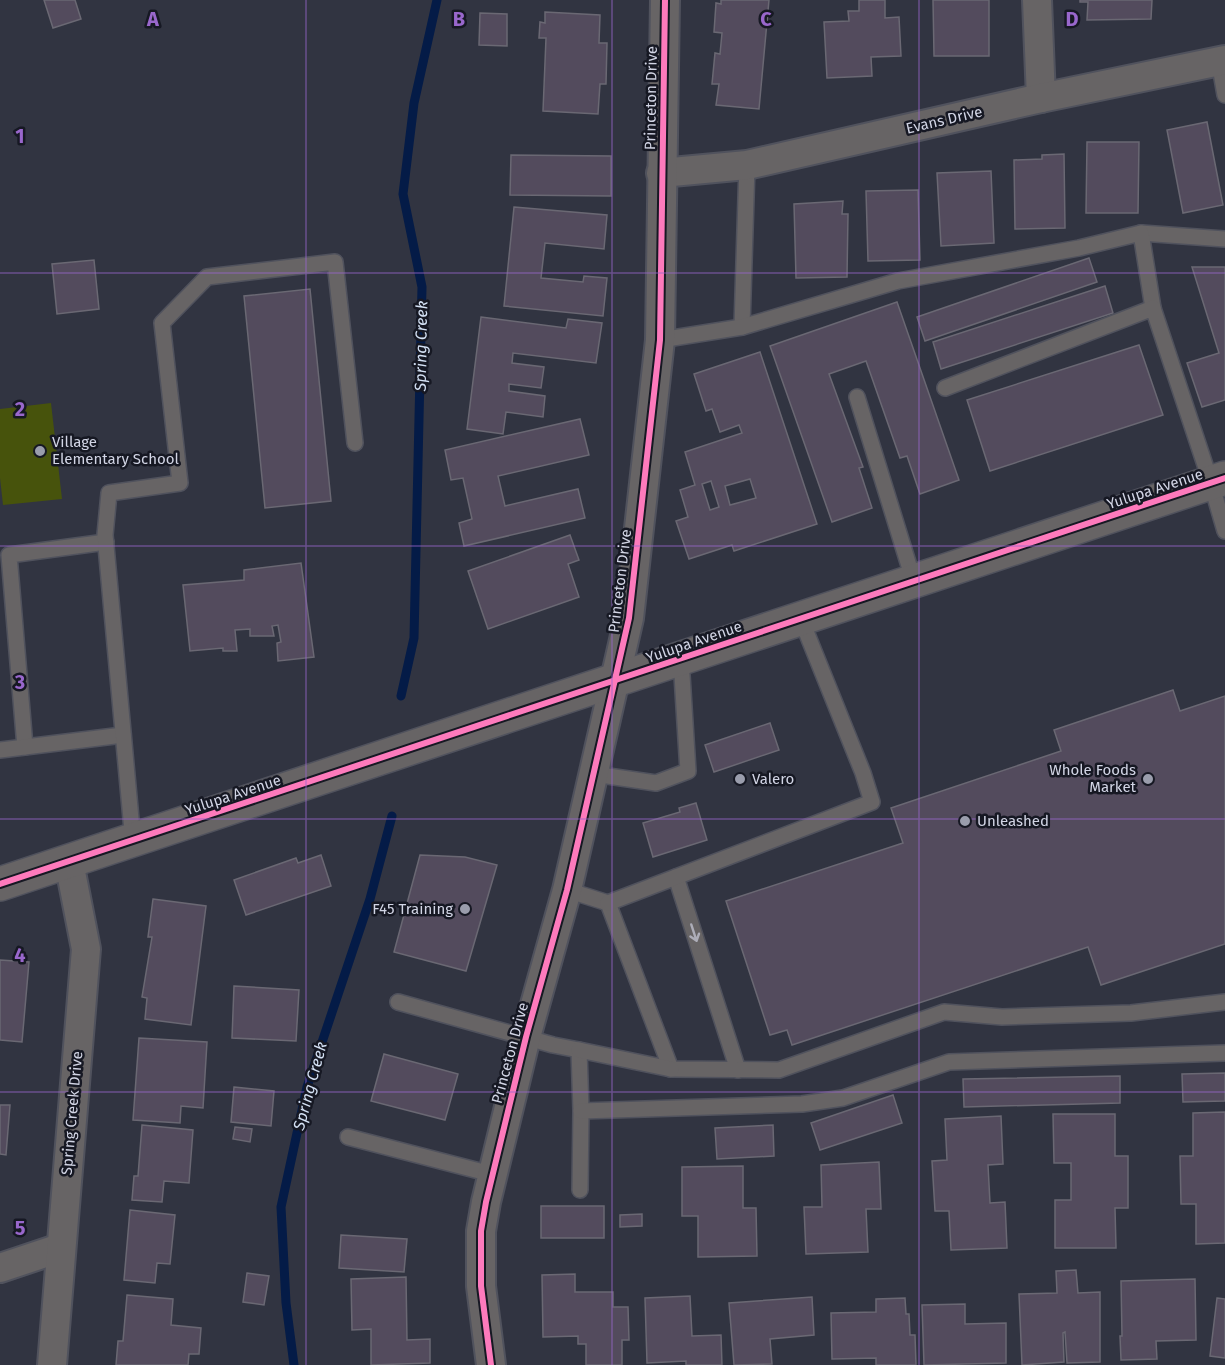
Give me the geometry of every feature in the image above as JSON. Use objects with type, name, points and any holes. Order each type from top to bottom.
[{"type":"street","name":"Princeton Drive","points":[[491,1365],[480,1260],[481,1231],[491,1174],[567,890],[629,618],[660,340],[665,0]]},
{"type":"street","points":[[1037,0],[1041,98]]},
{"type":"street","name":"Evans Drive","points":[[661,173],[747,165],[1041,98],[1222,60]]},
{"type":"street","name":"Yulupa Avenue","points":[[0,884],[1218,481]]},
{"type":"street","name":"Spring Creek Drive","points":[[52,1365],[86,949],[69,862]]},
{"type":"street","points":[[0,1268],[60,1248]]},
{"type":"lane","points":[[1222,60],[1225,95]]},
{"type":"lane","points":[[742,327],[747,165]]},
{"type":"lane","points":[[1141,233],[1153,308],[1218,481],[1225,531]]},
{"type":"lane","points":[[660,340],[742,327],[898,281],[1079,248],[1141,233],[1225,239]]},
{"type":"lane","points":[[133,841],[106,542],[109,492],[180,483],[162,323],[207,277],[335,262],[355,443]]},
{"type":"lane","points":[[945,388],[1153,308]]},
{"type":"lane","points":[[856,397],[914,582]]},
{"type":"lane","points":[[25,747],[4,555],[106,542]]},
{"type":"lane","points":[[567,890],[608,903],[872,802],[863,773],[801,619]]},
{"type":"lane","points":[[594,774],[656,783],[688,771],[681,659]]},
{"type":"lane","points":[[0,750],[123,735]]},
{"type":"lane","points":[[676,877],[738,1070]]},
{"type":"lane","points":[[608,903],[670,1069]]},
{"type":"lane","points":[[398,1002],[526,1037],[670,1069],[779,1070],[944,1012],[1002,1017],[1131,1013],[1225,1002]]},
{"type":"lane","points":[[579,1050],[580,1190]]},
{"type":"lane","points":[[581,1111],[802,1104],[843,1098],[949,1062],[1225,1053]]},
{"type":"lane","points":[[348,1137],[491,1174]]},
{"type":"green space","points":[[51,403],[62,499],[3,505],[0,478],[0,409]]},
{"type":"building","points":[[44,0],[75,0],[81,19],[53,28]]},
{"type":"building","points":[[721,0],[769,0],[759,109],[716,105],[719,84],[712,84],[715,53],[720,54],[722,33],[714,32],[716,3],[721,4]]},
{"type":"building","points":[[859,0],[885,0],[885,18],[899,17],[901,56],[871,57],[872,76],[827,78],[824,22],[849,21],[848,11],[859,11]]},
{"type":"building","points":[[933,0],[989,0],[989,56],[934,56]]},
{"type":"building","points":[[1080,0],[1152,0],[1151,19],[1087,20],[1088,2],[1080,2]]},
{"type":"building","points":[[545,12],[600,15],[599,43],[607,43],[606,84],[600,84],[598,114],[543,111],[546,38],[539,38],[540,22],[545,23]]},
{"type":"building","points":[[480,13],[507,14],[507,46],[479,45]]},
{"type":"building","points":[[1207,122],[1223,205],[1183,213],[1167,130]]},
{"type":"building","points":[[1087,142],[1139,142],[1138,213],[1086,213]]},
{"type":"building","points":[[1064,154],[1065,228],[1015,229],[1014,160],[1042,159],[1042,155]]},
{"type":"building","points":[[511,155],[611,156],[611,196],[510,195]]},
{"type":"building","points":[[991,171],[994,243],[941,246],[937,173]]},
{"type":"building","points":[[918,190],[920,260],[868,261],[866,191]]},
{"type":"building","points":[[843,201],[842,214],[848,214],[847,277],[796,278],[794,204]]},
{"type":"building","points":[[514,207],[607,215],[604,249],[545,243],[541,278],[583,282],[584,276],[607,278],[603,316],[504,306]]},
{"type":"building","points":[[1089,258],[1097,282],[925,341],[917,317]]},
{"type":"building","points":[[94,260],[99,309],[57,314],[52,264]]},
{"type":"building","points":[[1192,267],[1225,267],[1225,400],[1202,407],[1187,363],[1219,353]]},
{"type":"building","points":[[1105,286],[1113,313],[941,369],[933,342]]},
{"type":"building","points":[[310,289],[331,501],[265,508],[244,296]]},
{"type":"building","points":[[897,302],[959,480],[920,494],[907,456],[900,458],[866,361],[829,374],[863,467],[859,468],[872,508],[832,522],[770,346]]},
{"type":"building","points":[[481,317],[566,328],[568,319],[602,323],[596,363],[513,353],[512,363],[544,367],[541,388],[509,384],[509,391],[545,396],[543,417],[506,412],[503,434],[467,429]]},
{"type":"building","points":[[1139,345],[1163,415],[990,471],[967,400]]},
{"type":"building","points":[[760,352],[817,524],[734,551],[732,545],[689,559],[676,521],[688,517],[680,490],[695,485],[685,452],[742,433],[739,425],[720,432],[712,409],[706,411],[694,374]],"holes":[[[750,479],[756,498],[730,505],[725,486]],[[711,481],[719,507],[710,510],[702,484]]]},
{"type":"building","points":[[580,419],[589,455],[498,476],[505,506],[578,489],[585,518],[464,546],[459,523],[472,519],[463,478],[451,480],[445,450]]},
{"type":"building","points":[[570,535],[579,560],[568,564],[579,597],[488,629],[468,571]]},
{"type":"building","points":[[301,563],[314,657],[278,661],[277,643],[281,642],[278,625],[272,626],[274,636],[250,636],[250,629],[235,630],[237,651],[223,651],[223,648],[190,651],[183,585],[244,580],[244,570]]},
{"type":"building","points":[[1173,690],[1180,711],[1225,696],[1225,944],[1101,985],[1088,947],[792,1045],[787,1030],[770,1035],[726,901],[903,843],[891,808],[1061,751],[1054,730]]},
{"type":"building","points":[[770,723],[779,750],[714,772],[705,745]]},
{"type":"building","points":[[696,803],[707,840],[653,857],[643,823],[680,812],[679,808]]},
{"type":"building","points":[[321,855],[331,886],[246,915],[234,880],[296,858],[298,863]]},
{"type":"building","points":[[420,855],[465,857],[497,865],[466,971],[394,952]]},
{"type":"building","points":[[153,899],[206,906],[191,1025],[145,1019],[147,998],[142,997],[152,937],[148,937]]},
{"type":"building","points":[[0,960],[29,962],[22,1042],[0,1040]]},
{"type":"building","points":[[234,986],[299,990],[296,1041],[232,1038]]},
{"type":"building","points":[[139,1038],[207,1042],[203,1108],[181,1106],[180,1123],[133,1120]]},
{"type":"building","points":[[384,1054],[458,1074],[445,1120],[371,1101]]},
{"type":"building","points":[[1225,1073],[1225,1101],[1183,1102],[1182,1074]]},
{"type":"building","points":[[1120,1076],[1120,1103],[964,1107],[963,1079]]},
{"type":"building","points":[[234,1087],[274,1091],[271,1126],[231,1122]]},
{"type":"building","points":[[893,1095],[902,1123],[820,1150],[811,1123]]},
{"type":"building","points":[[0,1105],[10,1105],[6,1155],[0,1154]]},
{"type":"building","points":[[1225,1112],[1225,1243],[1196,1244],[1196,1204],[1181,1204],[1180,1156],[1193,1156],[1193,1113]]},
{"type":"building","points":[[1053,1114],[1115,1114],[1115,1156],[1128,1156],[1128,1208],[1115,1208],[1116,1248],[1055,1248],[1055,1200],[1071,1200],[1071,1163],[1054,1163]]},
{"type":"building","points":[[1001,1116],[1003,1164],[988,1165],[990,1203],[1005,1202],[1007,1248],[951,1250],[949,1211],[935,1211],[932,1161],[947,1160],[945,1119]]},
{"type":"building","points":[[142,1125],[193,1130],[189,1183],[164,1181],[162,1202],[132,1200],[134,1176],[138,1176]]},
{"type":"building","points":[[773,1125],[774,1156],[717,1159],[715,1128]]},
{"type":"building","points":[[235,1127],[252,1129],[250,1142],[233,1139]]},
{"type":"building","points":[[879,1162],[881,1209],[866,1209],[868,1252],[806,1254],[804,1207],[822,1207],[821,1165]]},
{"type":"building","points":[[743,1166],[743,1208],[756,1208],[757,1256],[698,1257],[698,1216],[682,1216],[682,1167]]},
{"type":"building","points":[[541,1206],[604,1206],[604,1238],[541,1238]]},
{"type":"building","points":[[130,1210],[175,1215],[170,1264],[157,1263],[155,1283],[124,1280]]},
{"type":"building","points":[[642,1214],[642,1226],[620,1227],[620,1215]]},
{"type":"building","points":[[341,1235],[407,1239],[404,1272],[339,1268]]},
{"type":"building","points":[[1076,1270],[1078,1293],[1100,1292],[1100,1362],[1067,1363],[1065,1332],[1063,1333],[1064,1362],[1022,1365],[1019,1294],[1057,1293],[1056,1271]]},
{"type":"building","points":[[247,1273],[269,1276],[264,1305],[243,1302]]},
{"type":"building","points":[[575,1274],[575,1292],[613,1292],[613,1307],[628,1307],[629,1340],[622,1340],[622,1365],[586,1365],[586,1344],[578,1344],[578,1336],[543,1337],[542,1275]]},
{"type":"building","points":[[406,1277],[407,1340],[430,1339],[430,1363],[371,1365],[371,1329],[352,1330],[351,1279]]},
{"type":"building","points":[[1195,1279],[1196,1340],[1156,1341],[1157,1359],[1121,1360],[1121,1281]]},
{"type":"building","points":[[127,1295],[173,1299],[171,1325],[201,1328],[199,1354],[189,1354],[188,1365],[116,1365],[118,1341],[123,1341]]},
{"type":"building","points":[[690,1296],[692,1336],[721,1335],[722,1365],[686,1365],[686,1361],[647,1363],[645,1298]]},
{"type":"building","points":[[812,1297],[814,1335],[770,1339],[772,1364],[734,1365],[729,1303]]},
{"type":"building","points":[[905,1298],[906,1314],[909,1314],[910,1335],[915,1335],[916,1365],[876,1365],[876,1358],[832,1359],[831,1313],[876,1312],[876,1299]]},
{"type":"building","points":[[1217,1298],[1225,1299],[1225,1358],[1210,1356]]},
{"type":"building","points":[[965,1304],[965,1324],[1006,1323],[1006,1363],[924,1365],[922,1305]]},
{"type":"waterway","name":"Spring Creek","points":[[401,696],[414,638],[422,287],[403,194],[414,103],[437,0]]},
{"type":"waterway","name":"Spring Creek","points":[[294,1365],[286,1303],[281,1207],[307,1087],[370,899],[392,816]]},
{"type":"cycle path","points":[[491,1365],[481,1286],[481,1231],[486,1202],[526,1037],[567,890],[629,618],[660,340],[665,0]]},
{"type":"cycle path","points":[[0,884],[1225,478]]},
{"type":"place","name":"Village Elementary School","points":[[40,451]]},
{"type":"place","name":"Valero","points":[[740,779]]},
{"type":"place","name":"Whole Foods Market","points":[[1148,779]]},
{"type":"place","name":"Unleashed","points":[[965,821]]},
{"type":"place","name":"F45 Training","points":[[465,909]]}]
